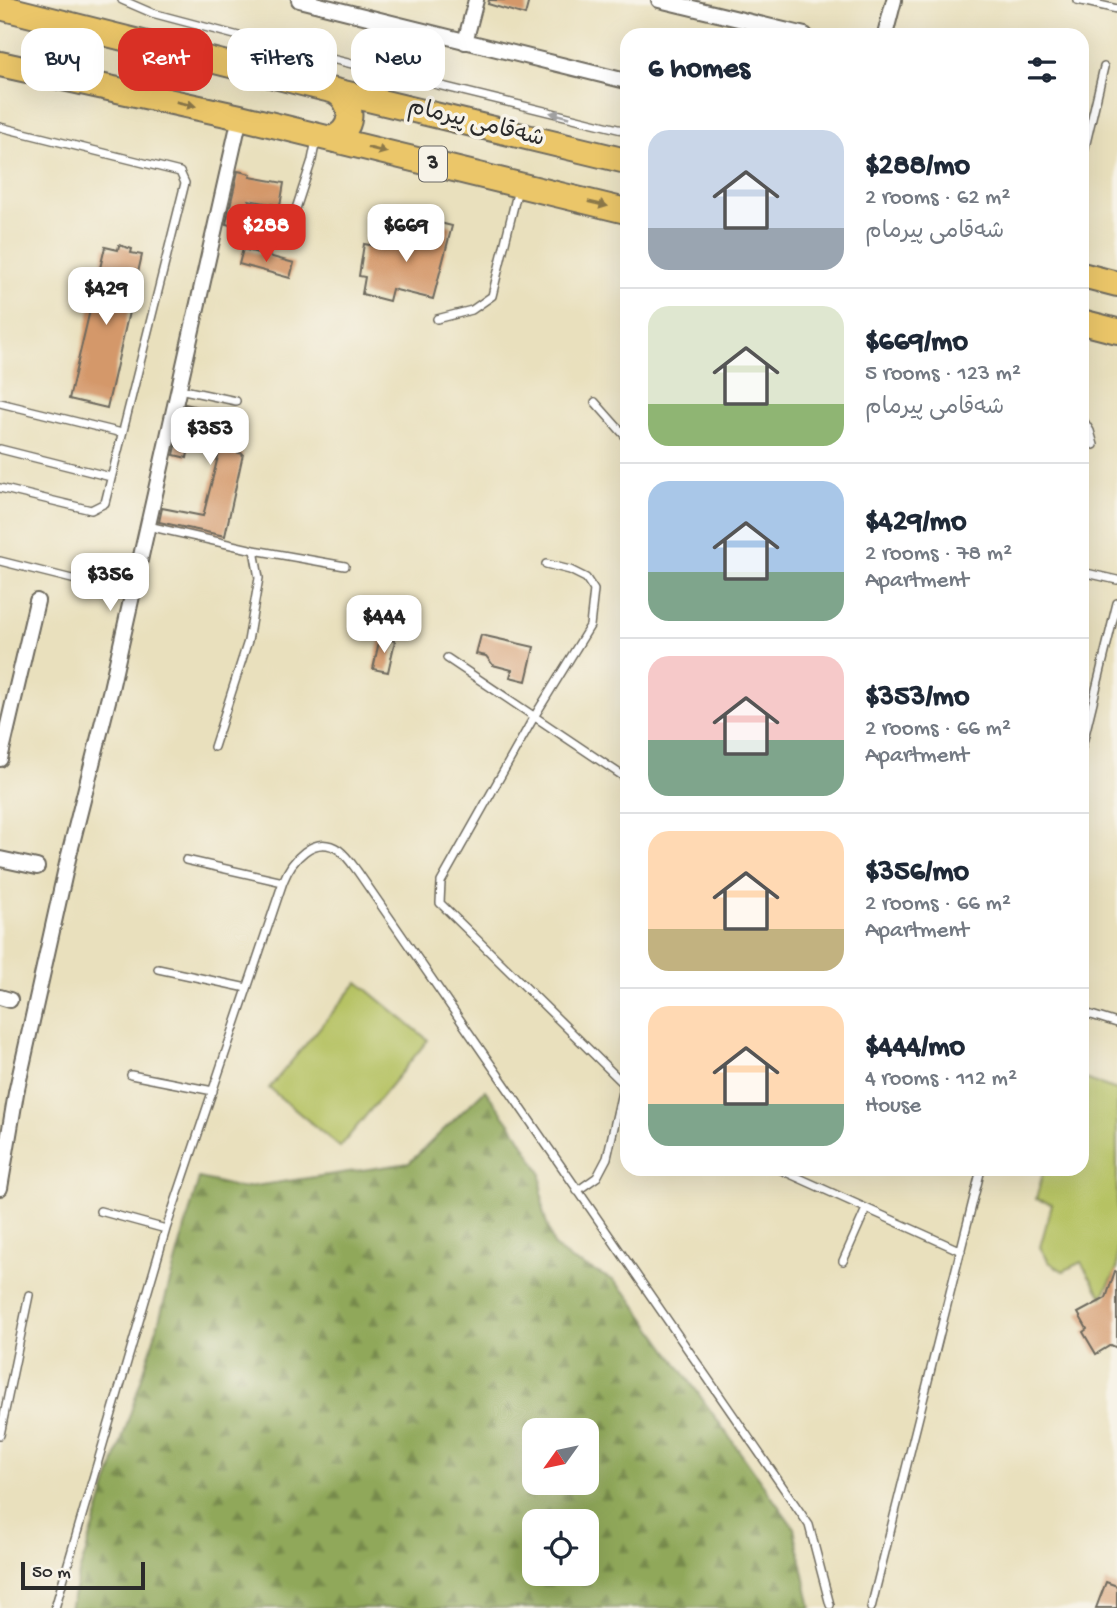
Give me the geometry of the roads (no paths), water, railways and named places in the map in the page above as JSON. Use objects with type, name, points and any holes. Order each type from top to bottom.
[{"type":"highway","name":"شەقامی پیرمام","points":[[13,7],[227,63]]},
{"type":"highway","name":"3","points":[[0,64],[240,117],[620,210]]},
{"type":"highway","name":"شەقامی پیرمام","points":[[335,91],[620,160]]},
{"type":"highway","points":[[323,137],[336,137],[347,127],[351,113],[346,100],[335,91]]},
{"type":"highway","points":[[1089,277],[1117,284]]},
{"type":"highway","points":[[1089,324],[1117,331]]},
{"type":"street","points":[[299,0],[620,81]]},
{"type":"street","points":[[465,42],[476,0]]},
{"type":"street","points":[[659,0],[776,28]]},
{"type":"street","points":[[887,28],[894,0]]},
{"type":"street","points":[[0,1188],[16,1093],[68,859],[111,689],[240,117]]},
{"type":"street","points":[[0,759],[37,601]]},
{"type":"street","points":[[0,859],[37,867]]},
{"type":"lane","points":[[122,0],[152,13],[250,39],[620,130]]},
{"type":"lane","points":[[1077,0],[1117,9]]},
{"type":"lane","points":[[1089,130],[1104,67]]},
{"type":"lane","points":[[0,128],[180,172],[185,179],[105,503],[91,510],[0,488]]},
{"type":"lane","points":[[290,227],[312,160],[323,137]]},
{"type":"lane","points":[[437,319],[472,310],[492,296],[518,186]]},
{"type":"lane","points":[[178,389],[236,401]]},
{"type":"lane","points":[[595,402],[620,430]]},
{"type":"lane","points":[[0,403],[122,433]]},
{"type":"lane","points":[[1089,429],[1094,445]]},
{"type":"lane","points":[[0,449],[111,477]]},
{"type":"lane","points":[[148,526],[254,550],[345,566]]},
{"type":"lane","points":[[214,747],[248,641],[260,578],[254,550]]},
{"type":"lane","points":[[0,561],[96,585]]},
{"type":"lane","points":[[546,564],[570,570],[586,578],[594,590],[590,626],[534,717],[441,882],[440,903],[620,1080]]},
{"type":"lane","points":[[1089,574],[1117,580]]},
{"type":"lane","points":[[1089,718],[1117,603]]},
{"type":"lane","points":[[447,658],[620,774]]},
{"type":"lane","points":[[55,1608],[166,1229],[283,882],[292,862],[315,846],[337,848],[347,857],[809,1525],[830,1605]]},
{"type":"lane","points":[[186,860],[283,882]]},
{"type":"lane","points":[[158,969],[247,988]]},
{"type":"lane","points":[[1089,1014],[1117,1023]]},
{"type":"lane","points":[[131,1075],[213,1091]]},
{"type":"lane","points":[[577,1191],[597,1177],[607,1158],[620,1101]]},
{"type":"lane","points":[[794,1176],[961,1251]]},
{"type":"lane","points":[[871,1608],[979,1176]]},
{"type":"lane","points":[[843,1261],[866,1209]]},
{"type":"lane","points":[[100,1211],[166,1229]]},
{"type":"lane","points":[[0,1435],[29,1294]]}]
